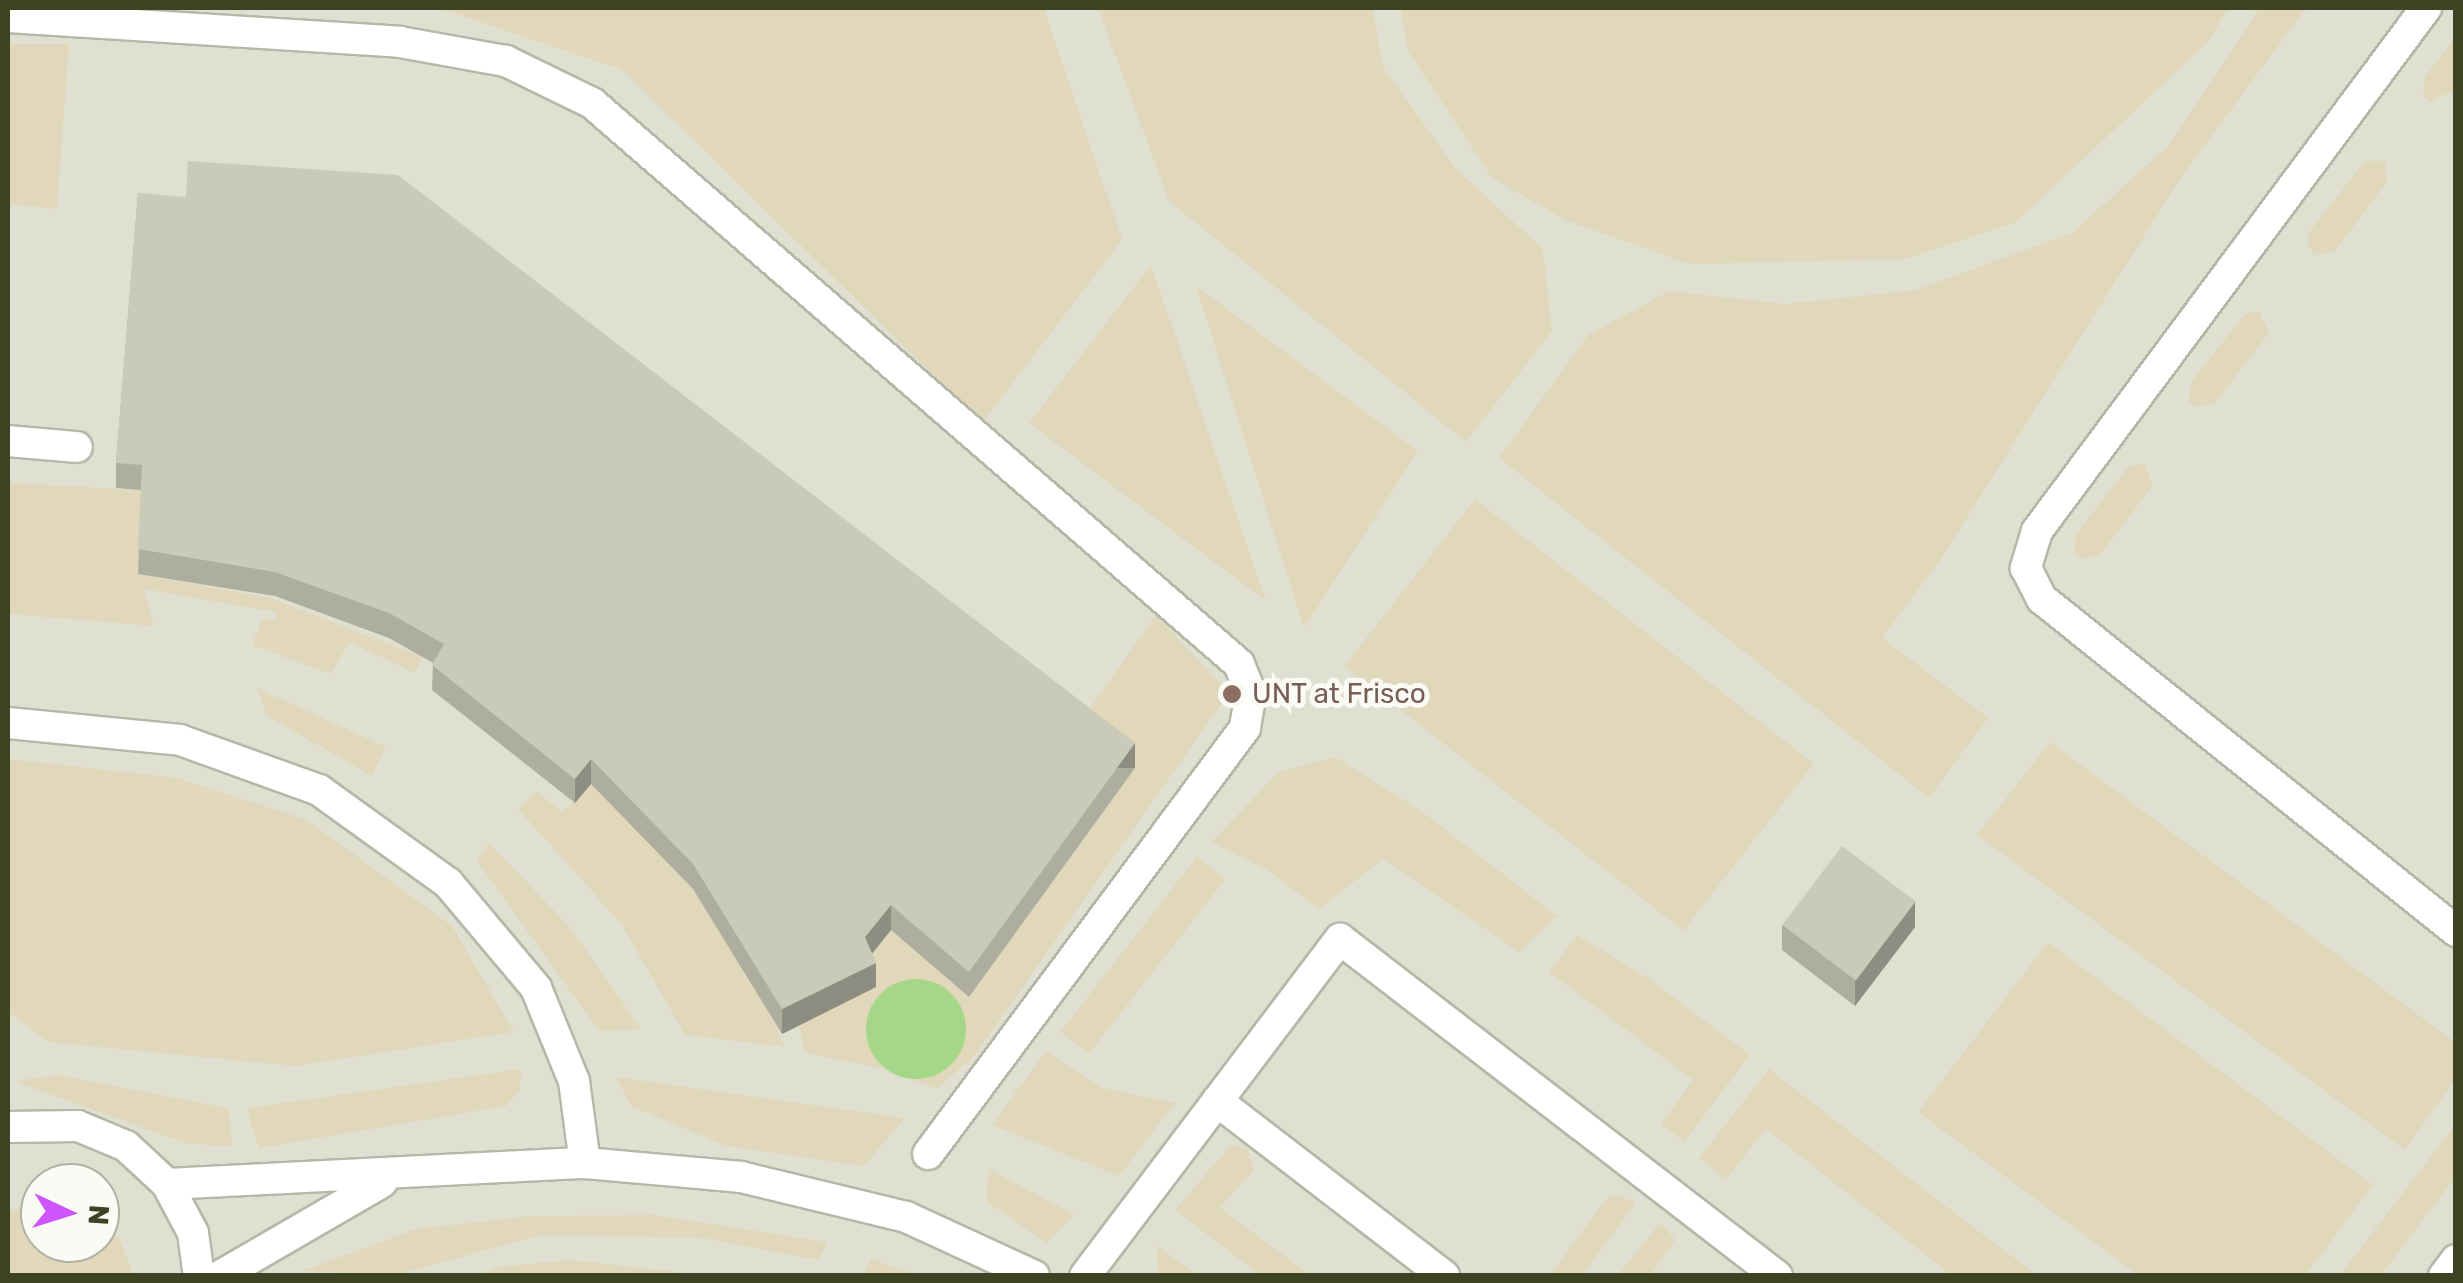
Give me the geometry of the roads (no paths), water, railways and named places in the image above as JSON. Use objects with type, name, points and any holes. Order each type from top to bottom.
[{"type":"street","points":[[2426,8],[2037,530],[2026,568],[2042,600],[2456,931]]},
{"type":"street","points":[[8,17],[400,42],[506,62],[592,104],[1239,664],[1251,693],[1245,728],[928,1154]]},
{"type":"street","points":[[8,442],[78,447]]},
{"type":"street","points":[[8,723],[198,746],[319,790],[448,882],[536,988],[574,1081],[585,1162]]},
{"type":"street","points":[[1084,1276],[1340,939],[1778,1276]]},
{"type":"street","points":[[1217,1101],[1444,1276]]},
{"type":"street","points":[[14,1119],[78,1126],[126,1146],[167,1184],[193,1233],[199,1276]]},
{"type":"street","points":[[167,1184],[585,1162],[741,1177],[906,1216],[1034,1276]]},
{"type":"street","points":[[220,1276],[400,1173]]},
{"type":"street","points":[[2444,1276],[2456,1260]]},
{"type":"place","name":"UNT at Frisco","points":[[1232,694]]}]
